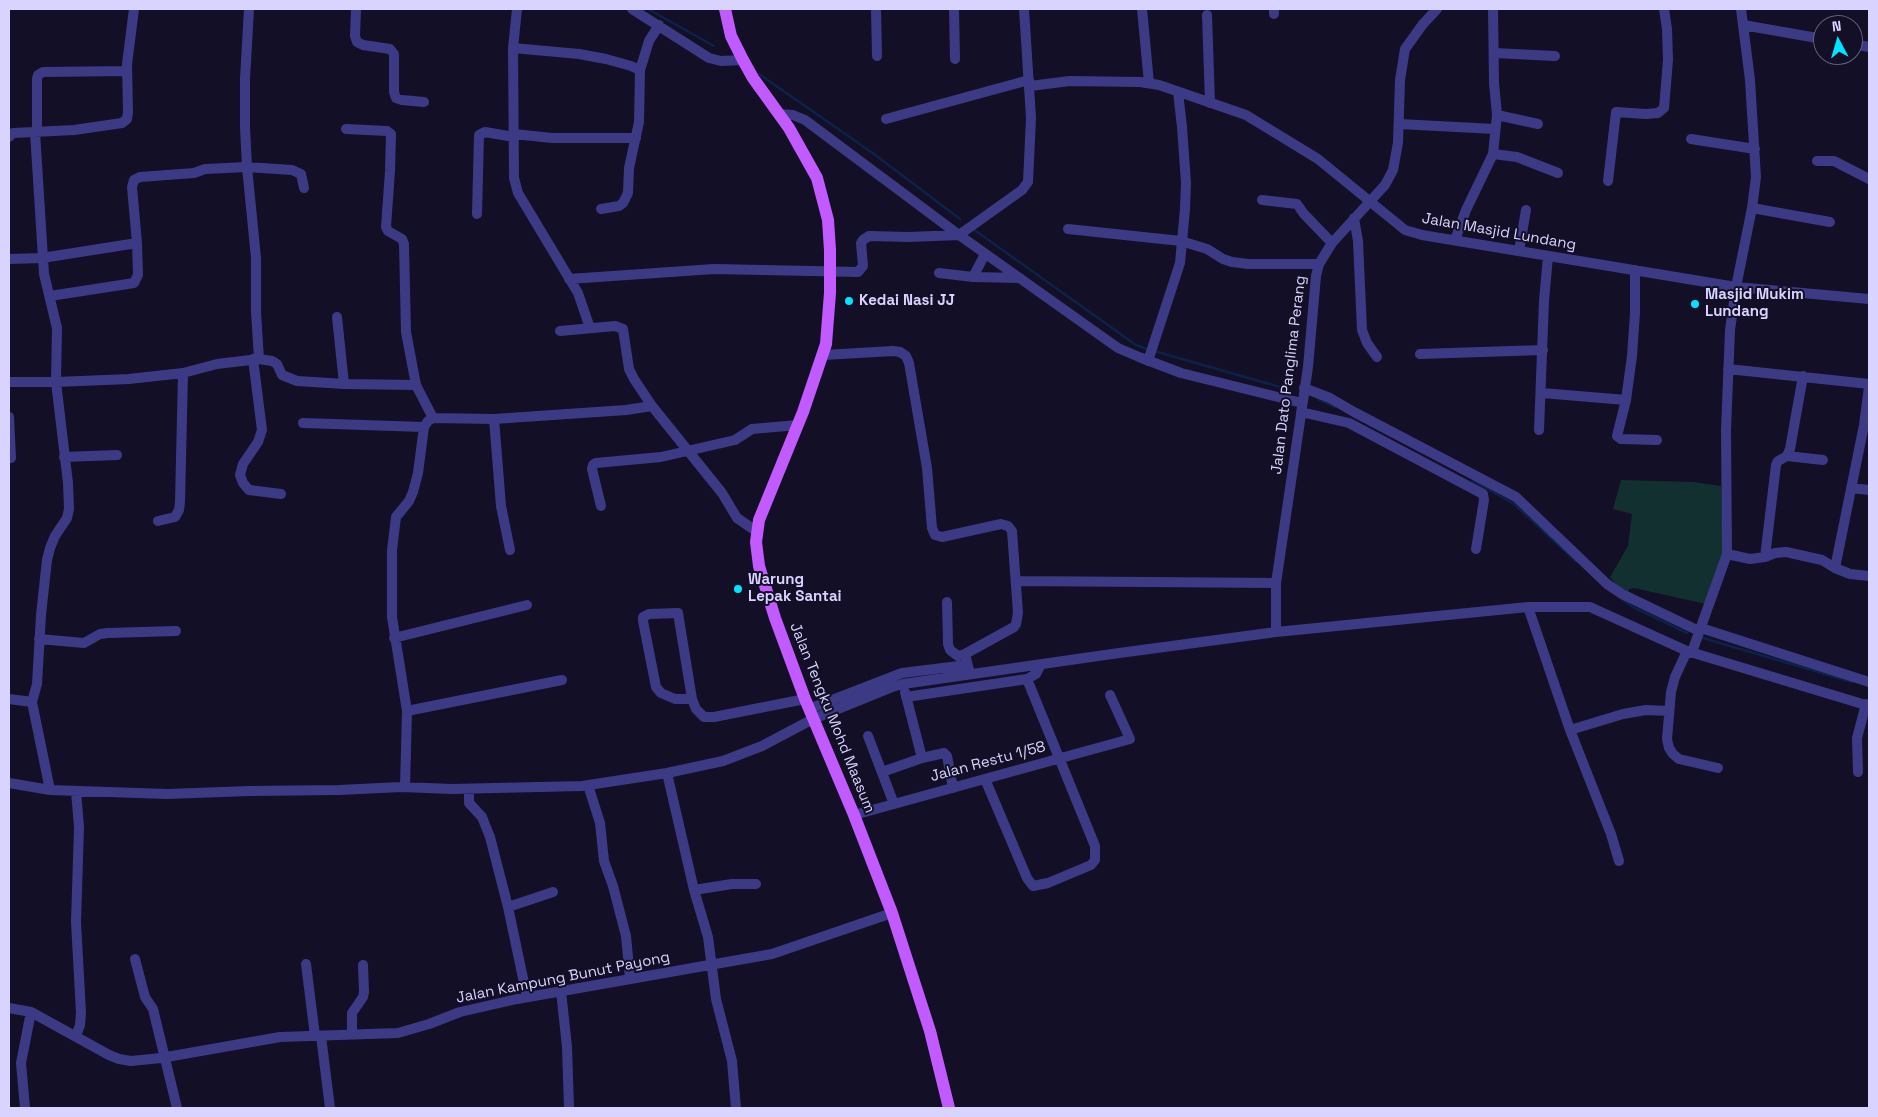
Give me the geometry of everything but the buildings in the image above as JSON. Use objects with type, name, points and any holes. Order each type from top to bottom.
[{"type":"main road","name":"Jalan Tengku Mohd Maasum","points":[[725,9],[732,36],[743,60],[805,154],[822,190],[828,220],[831,272],[829,324],[824,355],[759,520],[756,531],[759,566],[775,618],[809,709],[854,815],[892,913],[930,1031],[949,1108]]},
{"type":"street","points":[[9,137],[13,133],[74,130],[122,123],[127,119],[127,71],[134,9]]},
{"type":"street","points":[[248,9],[245,78],[247,167],[256,258],[256,359],[262,430],[258,442],[243,464],[240,475],[243,483],[249,490],[281,494]]},
{"type":"street","points":[[356,9],[355,36],[357,42],[363,45],[390,49],[394,54],[394,92],[396,98],[424,102]]},
{"type":"street","points":[[517,9],[513,48],[514,178],[518,193],[578,292],[590,328]]},
{"type":"street","points":[[632,9],[709,58],[731,61],[743,60]]},
{"type":"street","points":[[876,9],[877,56]]},
{"type":"street","points":[[954,9],[956,59]]},
{"type":"street","points":[[570,279],[714,269],[831,272],[861,270],[863,266],[861,243],[869,236],[959,235],[1022,190],[1028,182],[1031,118],[1024,9]]},
{"type":"street","points":[[1142,9],[1149,83]]},
{"type":"street","name":"Jalan Dato Panglima Perang","points":[[1276,632],[1276,583],[1304,388],[1316,276],[1319,264],[1332,243],[1385,185],[1393,170],[1400,124],[1400,80],[1405,49],[1436,9]]},
{"type":"street","points":[[1455,240],[1466,210],[1492,154],[1497,115],[1494,83],[1493,9]]},
{"type":"street","points":[[1608,181],[1616,112],[1658,113],[1664,108],[1668,60],[1664,9]]},
{"type":"street","points":[[1718,768],[1679,759],[1669,748],[1667,738],[1671,692],[1675,677],[1690,652],[1700,630],[1727,554],[1726,430],[1730,330],[1756,177],[1750,80],[1741,9]]},
{"type":"street","points":[[1207,15],[1210,103]]},
{"type":"street","points":[[601,209],[619,206],[626,199],[628,193],[630,168],[640,108],[640,70],[649,41],[659,25]]},
{"type":"street","points":[[1742,25],[1813,37]]},
{"type":"street","points":[[513,48],[579,54],[606,59],[640,70]]},
{"type":"street","points":[[1494,53],[1554,56]]},
{"type":"street","points":[[50,790],[32,702],[37,684],[39,639],[49,554],[55,536],[67,518],[69,509],[68,483],[56,382],[57,328],[42,258],[36,132],[37,79],[38,75],[43,72],[127,71]]},
{"type":"street","name":"Jalan Masjid Lundang","points":[[886,119],[1029,83],[1083,81],[1149,83],[1246,115],[1262,124],[1318,159],[1405,230],[1422,235],[1736,287],[1869,298]]},
{"type":"street","points":[[1151,354],[1180,263],[1186,183],[1178,92]]},
{"type":"street","points":[[779,114],[793,115],[805,120],[985,254],[1118,348],[1151,354],[1181,373],[1301,407],[1349,423],[1483,494],[1484,500],[1476,549]]},
{"type":"street","points":[[1497,115],[1538,124]]},
{"type":"street","points":[[1400,124],[1495,129]]},
{"type":"street","points":[[346,129],[387,131],[391,134],[386,227],[388,231],[402,239],[404,244],[406,332],[416,385],[433,418]]},
{"type":"street","points":[[477,214],[479,135],[485,132],[552,138],[636,138]]},
{"type":"street","points":[[1691,139],[1755,148]]},
{"type":"street","points":[[1492,154],[1517,158],[1558,173]]},
{"type":"street","points":[[1817,161],[1834,161],[1869,179]]},
{"type":"street","points":[[50,296],[134,283],[138,275],[132,186],[137,178],[194,173],[205,169],[247,167],[292,170],[301,174],[304,188]]},
{"type":"street","points":[[1262,200],[1297,204],[1332,243]]},
{"type":"street","points":[[1752,208],[1830,222]]},
{"type":"street","points":[[1519,251],[1526,210]]},
{"type":"street","points":[[1354,218],[1358,241],[1362,330],[1367,343],[1377,357]]},
{"type":"street","points":[[1068,229],[1181,240],[1207,249],[1223,260],[1232,262],[1248,264],[1319,264]]},
{"type":"street","points":[[9,260],[42,258],[136,243]]},
{"type":"street","points":[[973,277],[985,254]]},
{"type":"street","points":[[1539,430],[1542,393],[1544,301],[1548,256]]},
{"type":"street","points":[[1635,270],[1635,313],[1626,400],[1618,430],[1618,438],[1657,440]]},
{"type":"street","points":[[939,273],[973,277],[1020,278]]},
{"type":"street","points":[[337,317],[344,384]]},
{"type":"street","points":[[560,331],[615,326],[623,330],[629,369],[652,406],[722,493],[737,518],[756,531]]},
{"type":"street","points":[[1420,354],[1543,350]]},
{"type":"street","points":[[824,355],[893,351],[900,352],[906,356],[909,363],[927,468],[934,535],[942,537],[1001,524],[1008,526],[1012,530],[1018,618],[1014,628],[958,656],[950,650],[948,644],[947,602]]},
{"type":"street","points":[[9,382],[129,379],[183,373],[218,364],[256,359],[272,361],[277,364],[282,375],[288,379],[344,384],[416,385]]},
{"type":"street","points":[[1728,369],[1803,376],[1869,385],[1864,425],[1835,568]]},
{"type":"street","points":[[158,521],[175,517],[179,510],[183,373]]},
{"type":"street","points":[[1787,456],[1790,449],[1803,376]]},
{"type":"street","points":[[1304,388],[1330,398],[1516,497],[1607,584],[1630,598],[1700,630],[1869,682]]},
{"type":"street","points":[[1542,393],[1626,400]]},
{"type":"street","points":[[405,787],[407,711],[392,617],[392,550],[396,516],[409,501],[418,473],[424,427],[433,418],[494,419],[626,410],[652,406]]},
{"type":"street","points":[[9,418],[11,458]]},
{"type":"street","points":[[494,419],[501,506],[510,550]]},
{"type":"street","points":[[303,423],[424,427]]},
{"type":"street","points":[[601,506],[592,469],[593,465],[602,462],[661,457],[735,440],[752,429],[798,425]]},
{"type":"street","points":[[64,457],[117,455]]},
{"type":"street","points":[[1765,557],[1778,461],[1787,456],[1823,460]]},
{"type":"street","points":[[1851,488],[1869,490]]},
{"type":"street","points":[[1727,554],[1750,558],[1765,557],[1775,552],[1786,552],[1822,560],[1850,574],[1869,576]]},
{"type":"street","points":[[1016,581],[1276,583]]},
{"type":"street","points":[[394,638],[527,605]]},
{"type":"street","points":[[1528,607],[1570,730],[1611,834],[1619,861]]},
{"type":"street","points":[[9,783],[50,790],[167,794],[405,787],[469,789],[588,785],[667,773],[723,761],[762,746],[809,709],[902,673],[1040,666],[1112,654],[1276,632],[1528,607],[1590,607],[1690,652],[1867,705],[1857,738],[1858,772]]},
{"type":"street","points":[[692,699],[675,699],[661,693],[656,687],[643,621],[644,617],[649,614],[678,613],[692,699],[696,709],[704,718],[809,709],[903,684],[969,670]]},
{"type":"street","points":[[39,639],[84,643],[100,634],[108,632],[176,631]]},
{"type":"street","points":[[965,654],[969,670]]},
{"type":"street","points":[[906,697],[1027,679],[1036,674],[1040,666]]},
{"type":"street","points":[[986,779],[1027,878],[1033,886],[1057,880],[1091,865],[1095,860],[1095,846],[1027,679]]},
{"type":"street","points":[[407,711],[562,680]]},
{"type":"street","points":[[903,684],[922,758]]},
{"type":"street","name":"Jalan Restu 1/58","points":[[854,815],[1130,739],[1110,695]]},
{"type":"street","points":[[9,699],[32,702]]},
{"type":"street","points":[[1570,730],[1623,714],[1646,710],[1669,711]]},
{"type":"street","points":[[868,736],[894,804]]},
{"type":"street","points":[[882,772],[922,758],[944,753],[947,756],[952,788]]},
{"type":"street","points":[[667,773],[694,890],[708,937],[716,999],[732,1061],[736,1108]]},
{"type":"street","points":[[588,785],[600,823],[604,861],[614,886],[626,936],[630,978]]},
{"type":"street","points":[[469,789],[469,803],[479,813],[490,837],[508,907],[527,997]]},
{"type":"street","points":[[76,791],[79,827],[76,922],[81,1013],[76,1036]]},
{"type":"street","points":[[694,890],[732,884],[756,884]]},
{"type":"street","points":[[508,907],[553,892]]},
{"type":"street","name":"Jalan Kampung Bunut Payong","points":[[9,1008],[31,1012],[109,1055],[119,1059],[131,1060],[165,1057],[280,1037],[398,1033],[460,1012],[527,997],[772,954],[892,913]]},
{"type":"street","points":[[135,959],[145,997],[154,1009],[177,1108]]},
{"type":"street","points":[[306,964],[330,1108]]},
{"type":"street","points":[[352,1035],[352,1013],[363,997],[364,992],[363,965]]},
{"type":"street","points":[[561,991],[567,1047],[569,1108]]},
{"type":"street","points":[[25,1108],[21,1063],[31,1012]]},
{"type":"green space","points":[[1621,480],[1693,482],[1721,486],[1723,556],[1706,604],[1634,588],[1629,589],[1628,592],[1616,584],[1610,577],[1628,546],[1632,514],[1613,509]]},
{"type":"waterway","points":[[648,9],[714,46]]},
{"type":"waterway","points":[[759,74],[874,154],[960,219]]},
{"type":"waterway","points":[[973,229],[1136,345],[1149,350]]},
{"type":"waterway","points":[[1154,351],[1287,389]]},
{"type":"waterway","points":[[1318,399],[1335,407]]},
{"type":"waterway","points":[[1472,480],[1514,504],[1576,561]]},
{"type":"waterway","points":[[1620,598],[1633,607],[1687,633]]},
{"type":"waterway","points":[[1703,638],[1852,682]]},
{"type":"place","name":"Kedai Nasi JJ","points":[[849,301]]},
{"type":"place","name":"Masjid Mukim Lundang","points":[[1695,304]]},
{"type":"place","name":"Warung Lepak Santai","points":[[738,589]]}]
